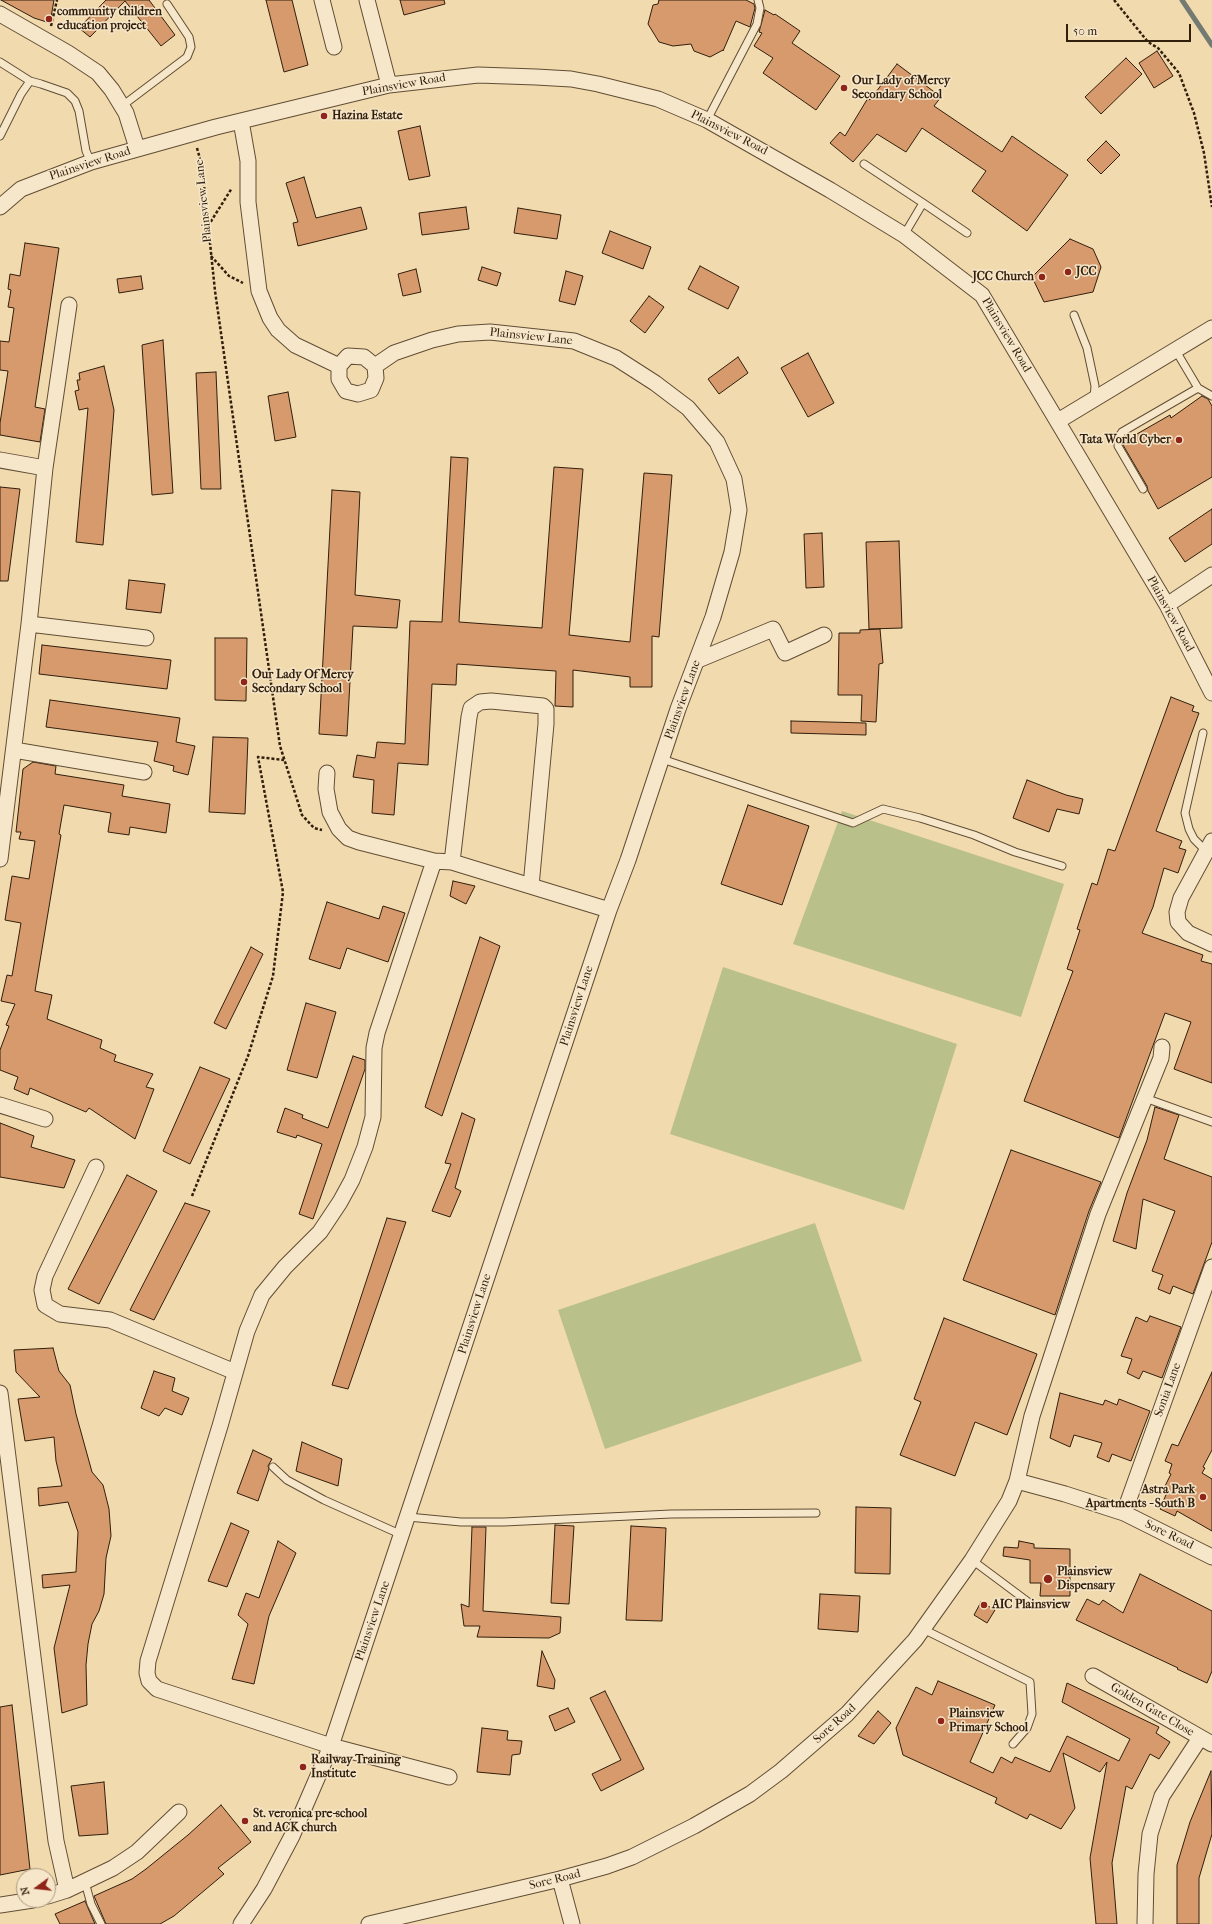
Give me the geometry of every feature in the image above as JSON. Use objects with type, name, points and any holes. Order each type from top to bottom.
[{"type":"street","points":[[322,0],[334,47]]},
{"type":"street","points":[[367,0],[390,85]]},
{"type":"street","points":[[0,14],[86,64],[98,73],[112,90],[122,106],[130,123],[137,148]]},
{"type":"street","name":"Plainsview Road","points":[[0,207],[21,189],[91,162],[194,133],[390,85],[478,75],[571,79],[620,88],[658,99],[707,120],[763,150],[904,236],[982,294],[1167,605],[1212,693]]},
{"type":"street","points":[[241,121],[248,161],[248,202],[260,291],[270,318],[278,330],[295,345],[339,366]]},
{"type":"street","points":[[0,859],[29,624],[45,468],[69,305]]},
{"type":"street","points":[[1058,422],[1212,328]]},
{"type":"street","name":"Plainsview Lane","points":[[241,1924],[264,1889],[292,1836],[331,1746],[609,910],[628,860],[678,710],[713,618],[732,552],[739,510],[734,479],[717,442],[688,408],[655,383],[616,358],[574,341],[536,335],[490,332],[458,334],[432,340],[394,353],[375,366]]},
{"type":"street","points":[[348,356],[364,357],[375,366],[376,378],[371,390],[358,394],[346,391],[338,379],[339,366],[348,356]]},
{"type":"street","points":[[0,460],[45,468]]},
{"type":"street","points":[[1167,605],[1212,575]]},
{"type":"street","points":[[29,624],[146,638]]},
{"type":"street","points":[[698,660],[773,629],[785,653],[824,635]]},
{"type":"street","points":[[452,862],[468,717],[471,708],[480,702],[491,701],[543,706],[546,709],[546,724],[531,886]]},
{"type":"street","points":[[14,750],[144,772]]},
{"type":"street","points":[[327,773],[326,789],[330,812],[339,829],[348,838],[434,861],[452,862],[609,910]]},
{"type":"street","points":[[1210,847],[1181,898],[1177,912],[1178,922],[1188,933],[1212,944]]},
{"type":"street","points":[[434,861],[377,1033],[374,1048],[374,1117],[364,1147],[352,1180],[340,1202],[320,1232],[285,1267],[262,1295],[246,1331],[220,1426],[148,1661],[147,1673],[149,1681],[157,1689],[331,1746],[449,1777]]},
{"type":"street","points":[[1017,1481],[1032,1416],[1098,1214],[1145,1098],[1160,1058],[1162,1047]]},
{"type":"street","points":[[0,1105],[45,1120]]},
{"type":"street","points":[[96,1167],[45,1276],[42,1290],[45,1305],[60,1314],[110,1320],[235,1372]]},
{"type":"street","name":"Sonia Lane","points":[[1124,1513],[1212,1267]]},
{"type":"street","points":[[0,1393],[56,1841],[67,1890]]},
{"type":"street","name":"Sore Road","points":[[369,1924],[560,1879],[607,1866],[632,1857],[694,1826],[750,1794],[781,1771],[847,1714],[924,1629],[972,1560],[1009,1500],[1017,1481],[1066,1494],[1124,1513],[1212,1557]]},
{"type":"street","name":"Golden Gate Close","points":[[1093,1676],[1206,1741]]},
{"type":"street","points":[[1145,1924],[1146,1874],[1152,1828],[1162,1796],[1206,1741]]},
{"type":"street","points":[[56,1893],[67,1890],[114,1868],[138,1852],[178,1812]]},
{"type":"street","points":[[560,1879],[572,1924]]},
{"type":"street","points":[[0,1906],[16,1903]]},
{"type":"lane","points":[[707,120],[757,24],[760,8],[758,0]]},
{"type":"lane","points":[[122,106],[187,57],[191,47],[189,37],[167,4]]},
{"type":"lane","points":[[0,62],[30,81],[67,93],[75,100],[79,111],[86,151],[91,162]]},
{"type":"lane","points":[[0,136],[21,94],[30,81]]},
{"type":"lane","points":[[864,164],[967,233]]},
{"type":"lane","points":[[904,236],[922,203]]},
{"type":"lane","points":[[1074,315],[1087,348],[1095,386],[1094,400]]},
{"type":"lane","points":[[1176,351],[1198,388],[1212,396]]},
{"type":"lane","points":[[1143,489],[1118,446],[1118,438],[1122,432],[1198,388]]},
{"type":"lane","points":[[1203,733],[1185,812],[1186,824],[1191,834],[1210,847]]},
{"type":"lane","points":[[662,759],[853,823],[883,809],[920,818],[974,835],[1015,852],[1062,866]]},
{"type":"lane","points":[[1145,1098],[1212,1122]]},
{"type":"lane","points":[[274,1467],[287,1480],[324,1500],[402,1535]]},
{"type":"lane","points":[[408,1517],[461,1522],[504,1522],[671,1514],[816,1513]]},
{"type":"lane","points":[[972,1560],[1031,1604]]},
{"type":"lane","points":[[924,1629],[1030,1682],[1032,1714],[1027,1728],[1013,1744]]},
{"type":"lane","points":[[85,1882],[91,1904],[101,1924]]},
{"type":"path","points":[[43,39],[52,25],[57,0]]},
{"type":"path","points":[[1114,0],[1148,42],[1158,48],[1179,73],[1194,113],[1204,153],[1212,207]]},
{"type":"path","name":"Plainsview Lane","points":[[194,133],[202,166],[210,256],[229,276],[260,291]]},
{"type":"path","points":[[208,226],[248,161]]},
{"type":"path","points":[[210,256],[280,746],[302,815],[314,828],[348,838]]},
{"type":"path","points":[[192,1196],[248,1056],[273,976],[283,892],[258,756],[284,760]]},
{"type":"green space","points":[[842,811],[1064,884],[1021,1017],[793,944]]},
{"type":"green space","points":[[723,967],[957,1044],[904,1210],[670,1134]]},
{"type":"green space","points":[[815,1223],[862,1361],[605,1449],[558,1310]]},
{"type":"building","points":[[1,0],[54,0],[50,23],[34,18]]},
{"type":"building","points":[[106,0],[149,0],[175,35],[161,46],[125,1],[90,37],[79,28]]},
{"type":"building","points":[[266,0],[292,0],[308,65],[284,72]]},
{"type":"building","points":[[400,0],[444,0],[445,4],[404,15]]},
{"type":"building","points":[[659,0],[746,0],[754,4],[755,8],[750,27],[736,21],[723,51],[710,57],[694,51],[691,44],[673,46],[659,42],[648,24],[653,5],[658,4]]},
{"type":"building","points":[[765,10],[774,15],[775,14],[800,31],[792,43],[840,76],[816,110],[763,73],[773,58],[754,46],[762,33],[759,32]]},
{"type":"building","points":[[1157,51],[1173,76],[1154,88],[1139,63]]},
{"type":"building","points":[[1126,58],[1142,74],[1101,114],[1085,97]]},
{"type":"building","points":[[897,64],[941,97],[934,106],[1002,152],[1012,136],[1068,175],[1027,231],[972,191],[986,171],[922,128],[906,152],[877,134],[853,162],[830,143],[840,132],[845,136],[868,98],[870,100]]},
{"type":"building","points":[[420,126],[430,176],[409,180],[398,131]]},
{"type":"building","points":[[1106,141],[1120,155],[1101,174],[1087,160]]},
{"type":"building","points":[[304,177],[316,218],[361,207],[367,229],[298,246],[293,223],[298,222],[286,183]]},
{"type":"building","points":[[466,207],[469,229],[422,235],[419,213]]},
{"type":"building","points":[[518,208],[561,215],[557,239],[514,233]]},
{"type":"building","points":[[610,231],[651,247],[643,269],[602,253]]},
{"type":"building","name":"JCC","points":[[1070,239],[1093,249],[1101,267],[1093,292],[1044,302],[1032,277]]},
{"type":"building","points":[[25,243],[59,248],[35,407],[45,409],[40,442],[0,435],[0,423],[8,371],[0,370],[0,341],[9,342],[14,308],[8,307],[11,290],[8,289],[10,274],[20,276]]},
{"type":"building","points":[[700,266],[739,287],[728,309],[688,289]]},
{"type":"building","points":[[482,267],[501,273],[497,286],[478,280]]},
{"type":"building","points":[[416,269],[421,292],[403,296],[398,274]]},
{"type":"building","points":[[566,271],[583,276],[575,305],[559,301]]},
{"type":"building","points":[[141,276],[143,289],[119,293],[117,279]]},
{"type":"building","points":[[649,296],[664,307],[645,333],[630,321]]},
{"type":"building","points":[[163,340],[173,493],[152,495],[142,345]]},
{"type":"building","points":[[808,353],[834,403],[808,417],[781,368]]},
{"type":"building","points":[[738,357],[748,373],[719,394],[708,379]]},
{"type":"building","points":[[104,366],[114,410],[103,545],[76,542],[88,408],[79,410],[75,391],[79,390],[77,380],[80,380],[79,373]]},
{"type":"building","points":[[216,372],[221,489],[201,489],[196,373]]},
{"type":"building","points":[[288,392],[296,437],[275,441],[268,396]]},
{"type":"building","points":[[1202,396],[1208,399],[1212,406],[1212,477],[1158,509],[1148,491],[1147,486],[1123,445],[1123,442],[1170,415],[1171,418]]},
{"type":"building","points":[[451,457],[468,458],[459,622],[542,628],[554,467],[583,469],[569,635],[630,642],[644,473],[672,475],[659,637],[652,636],[652,687],[630,687],[630,677],[573,670],[573,707],[555,706],[556,671],[457,664],[456,685],[432,684],[428,765],[398,763],[394,815],[372,813],[374,780],[353,777],[357,755],[375,758],[377,742],[405,744],[410,621],[442,622]]},
{"type":"building","points":[[0,487],[20,489],[8,581],[0,581]]},
{"type":"building","points":[[332,490],[360,492],[355,595],[400,600],[397,628],[353,626],[347,736],[319,734]]},
{"type":"building","points":[[1212,509],[1212,544],[1185,562],[1169,538]]},
{"type":"building","points":[[822,533],[824,587],[806,588],[804,534]]},
{"type":"building","points":[[899,541],[902,628],[869,629],[866,542]]},
{"type":"building","points":[[129,580],[165,584],[161,613],[126,609]]},
{"type":"building","points":[[880,629],[883,663],[879,664],[876,722],[861,721],[862,695],[838,695],[839,633],[860,633],[860,630]]},
{"type":"building","points":[[215,638],[247,638],[246,701],[215,700]]},
{"type":"building","points":[[42,645],[171,660],[167,689],[39,674]]},
{"type":"building","points":[[1171,697],[1194,706],[1192,711],[1199,713],[1156,831],[1182,841],[1179,848],[1186,850],[1178,873],[1164,868],[1153,907],[1142,933],[1203,955],[1201,961],[1212,964],[1212,1083],[1174,1069],[1191,1022],[1165,1013],[1119,1138],[1024,1101],[1073,971],[1067,969],[1080,930],[1077,929],[1092,883],[1097,885],[1108,849],[1115,851]]},
{"type":"building","points":[[50,700],[180,718],[176,742],[195,746],[188,775],[173,771],[174,766],[154,761],[158,742],[46,727]]},
{"type":"building","points":[[791,721],[866,723],[866,735],[791,733]]},
{"type":"building","points":[[213,737],[248,738],[245,814],[209,812]]},
{"type":"building","points":[[33,762],[56,766],[55,774],[124,785],[122,796],[170,804],[166,833],[130,827],[129,835],[108,832],[111,813],[64,805],[59,834],[61,835],[35,991],[52,995],[47,1019],[102,1040],[100,1048],[116,1055],[114,1061],[153,1074],[146,1087],[154,1089],[135,1139],[89,1108],[86,1112],[30,1088],[28,1095],[14,1089],[18,1077],[0,1070],[0,1050],[9,1026],[6,1025],[15,1004],[1,1001],[7,975],[12,976],[21,923],[5,920],[12,876],[29,879],[35,841],[19,839],[21,832],[16,832],[23,769]]},
{"type":"building","points":[[1027,780],[1066,795],[1083,799],[1079,814],[1057,809],[1049,832],[1013,818]]},
{"type":"building","points":[[748,805],[809,826],[782,905],[721,884]]},
{"type":"building","points":[[453,881],[475,886],[466,904],[450,896]]},
{"type":"building","points":[[327,902],[379,919],[383,906],[405,913],[388,962],[347,948],[340,969],[309,959]]},
{"type":"building","points":[[480,937],[500,946],[442,1116],[425,1107]]},
{"type":"building","points":[[251,947],[263,954],[226,1029],[214,1023]]},
{"type":"building","points":[[306,1003],[336,1012],[317,1078],[287,1070]]},
{"type":"building","points":[[353,1056],[365,1060],[365,1069],[313,1219],[299,1214],[322,1144],[297,1135],[296,1138],[277,1132],[285,1108],[303,1115],[302,1118],[328,1128]]},
{"type":"building","points":[[200,1067],[230,1079],[190,1164],[163,1151]]},
{"type":"building","points":[[1155,1107],[1179,1115],[1164,1159],[1212,1177],[1212,1242],[1193,1294],[1173,1286],[1170,1294],[1158,1289],[1163,1275],[1152,1271],[1175,1211],[1143,1199],[1136,1249],[1113,1241],[1127,1193],[1147,1140]]},
{"type":"building","points":[[462,1113],[475,1119],[455,1188],[461,1191],[450,1217],[432,1211],[451,1164],[445,1163]]},
{"type":"building","points":[[0,1123],[34,1136],[31,1147],[75,1160],[64,1188],[0,1177]]},
{"type":"building","points":[[1011,1150],[1101,1182],[1089,1211],[1055,1315],[963,1280]]},
{"type":"building","points":[[127,1175],[157,1191],[99,1304],[68,1289]]},
{"type":"building","points":[[185,1203],[210,1211],[154,1320],[130,1310]]},
{"type":"building","points":[[387,1218],[406,1222],[348,1389],[332,1385]]},
{"type":"building","points":[[1150,1316],[1181,1327],[1162,1378],[1143,1371],[1139,1379],[1127,1373],[1132,1359],[1121,1356],[1136,1317],[1147,1322]]},
{"type":"building","points":[[944,1318],[1037,1354],[1007,1435],[975,1422],[955,1476],[900,1455],[921,1402],[914,1399]]},
{"type":"building","points":[[53,1348],[59,1371],[70,1385],[76,1414],[92,1472],[103,1485],[109,1509],[111,1536],[106,1558],[104,1594],[99,1611],[92,1624],[88,1644],[86,1665],[87,1705],[62,1713],[54,1648],[70,1585],[43,1588],[42,1575],[76,1572],[78,1532],[68,1502],[39,1506],[38,1488],[62,1486],[56,1461],[54,1437],[25,1441],[18,1399],[40,1397],[16,1372],[14,1350]]},
{"type":"building","points":[[154,1371],[175,1378],[172,1391],[189,1398],[182,1415],[165,1408],[159,1416],[141,1408]]},
{"type":"building","points":[[1212,1372],[1212,1450],[1203,1467],[1205,1468],[1202,1473],[1212,1479],[1212,1531],[1177,1511],[1175,1516],[1160,1509],[1168,1490],[1164,1488],[1171,1474],[1169,1473],[1172,1464],[1165,1461],[1172,1444],[1178,1446]]},
{"type":"building","points":[[1060,1393],[1103,1405],[1105,1400],[1117,1405],[1119,1399],[1150,1411],[1131,1461],[1112,1454],[1109,1462],[1097,1457],[1102,1443],[1074,1435],[1070,1447],[1050,1438]]},
{"type":"building","points":[[302,1442],[342,1459],[338,1486],[296,1471]]},
{"type":"building","points":[[253,1450],[272,1459],[268,1466],[269,1469],[258,1501],[237,1493]]},
{"type":"building","points":[[856,1507],[891,1508],[890,1574],[855,1573]]},
{"type":"building","points":[[231,1523],[249,1531],[227,1587],[208,1581]]},
{"type":"building","points":[[555,1525],[574,1526],[569,1604],[551,1603]]},
{"type":"building","points":[[631,1526],[666,1528],[662,1621],[626,1620]]},
{"type":"building","points":[[472,1527],[486,1527],[483,1611],[561,1617],[560,1633],[549,1638],[477,1637],[480,1626],[464,1626],[461,1604],[469,1607]]},
{"type":"building","points":[[278,1541],[296,1553],[269,1616],[254,1684],[232,1679],[248,1624],[238,1615],[246,1593],[259,1598]]},
{"type":"building","points":[[1019,1541],[1034,1544],[1034,1548],[1070,1549],[1070,1596],[1040,1596],[1041,1583],[1030,1583],[1030,1560],[1003,1556],[1004,1547],[1018,1548]]},
{"type":"building","points":[[1140,1574],[1212,1611],[1212,1671],[1207,1683],[1076,1620],[1087,1599],[1099,1605],[1103,1600],[1123,1613]]},
{"type":"building","points":[[820,1594],[860,1596],[858,1632],[818,1629]]},
{"type":"building","points":[[981,1602],[995,1610],[987,1623],[974,1615]]},
{"type":"building","points":[[542,1651],[555,1680],[554,1689],[537,1686]]},
{"type":"building","points":[[938,1681],[995,1705],[970,1762],[993,1773],[1001,1757],[1012,1763],[1015,1757],[1050,1772],[1067,1736],[1119,1761],[1130,1739],[1062,1702],[1067,1683],[1159,1727],[1156,1733],[1170,1742],[1159,1759],[1150,1754],[1132,1789],[1126,1786],[1112,1863],[1117,1924],[1096,1924],[1090,1858],[1107,1762],[1100,1772],[1063,1753],[1075,1808],[1061,1829],[1030,1814],[1027,1819],[995,1803],[997,1798],[903,1755],[896,1728],[916,1687],[932,1695]]},
{"type":"building","points":[[605,1691],[644,1769],[601,1791],[592,1774],[621,1760],[590,1698]]},
{"type":"building","points":[[12,1705],[30,1868],[16,1868],[16,1872],[0,1875],[0,1707]]},
{"type":"building","points":[[568,1708],[575,1722],[555,1731],[549,1716]]},
{"type":"building","points":[[878,1711],[891,1723],[874,1744],[858,1736]]},
{"type":"building","points":[[482,1728],[508,1731],[507,1740],[522,1741],[520,1754],[512,1755],[510,1775],[477,1772]]},
{"type":"building","points":[[1211,1771],[1212,1834],[1199,1878],[1199,1924],[1177,1924],[1177,1865],[1190,1822]]},
{"type":"building","points":[[104,1782],[108,1834],[79,1836],[71,1786]]},
{"type":"building","points":[[221,1805],[251,1842],[218,1868],[224,1874],[174,1916],[160,1924],[106,1924],[94,1896],[132,1879],[146,1869],[188,1835]]},
{"type":"building","points":[[85,1901],[95,1924],[60,1924],[55,1914]]},
{"type":"waterway","points":[[1182,0],[1212,45]]},
{"type":"place","name":"community children education project","points":[[49,19]]},
{"type":"place","name":"Our Lady of Mercy Secondary School","points":[[844,88]]},
{"type":"place","name":"Hazina Estate","points":[[324,116]]},
{"type":"place","name":"JCC","points":[[1068,272]]},
{"type":"place","name":"JCC Church","points":[[1042,277]]},
{"type":"place","name":"Tata World Cyber","points":[[1179,440]]},
{"type":"place","name":"Our Lady Of Mercy Secondary School","points":[[244,682]]},
{"type":"place","name":"Astra Park Apartments - South B","points":[[1203,1497]]},
{"type":"place","name":"Plainsview Dispensary","points":[[1048,1579]]},
{"type":"place","name":"AIC Plainsview","points":[[984,1605]]},
{"type":"place","name":"Plainsview Primary School","points":[[941,1721]]},
{"type":"place","name":"Railway Training Institute","points":[[303,1767]]},
{"type":"place","name":"St. veronica pre-school and ACK church","points":[[245,1821]]}]
